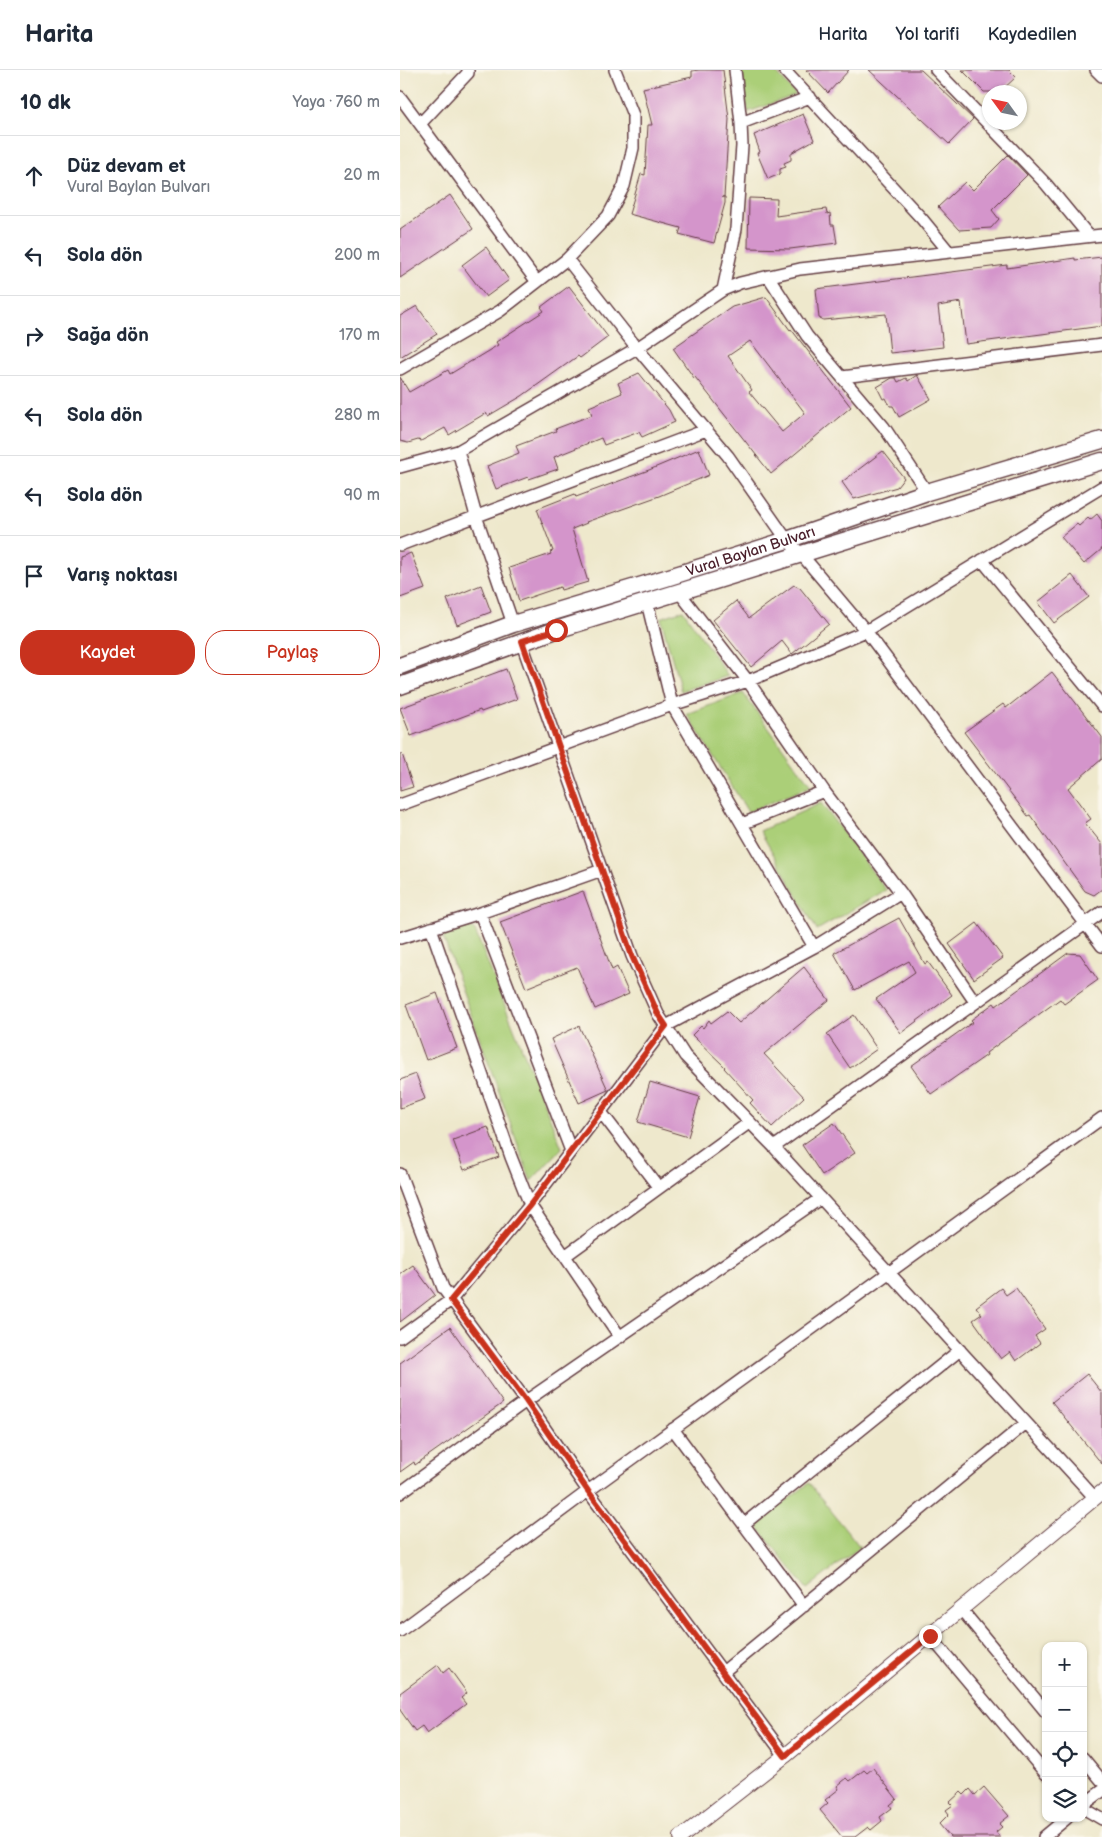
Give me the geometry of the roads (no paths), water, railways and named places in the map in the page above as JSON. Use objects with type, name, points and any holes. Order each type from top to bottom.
[{"type":"main road","name":"Vural Baylan Bulvarı","points":[[400,666],[513,624],[787,540],[927,492],[1102,440]]},
{"type":"main road","name":"Vural Baylan Bulvarı","points":[[400,686],[522,641],[1102,461]]},
{"type":"street","points":[[420,124],[468,73],[468,70]]},
{"type":"street","points":[[400,369],[500,311],[567,259],[608,216],[624,186],[633,148],[633,115],[615,70]]},
{"type":"street","points":[[723,290],[736,229],[742,146],[742,123],[735,70]]},
{"type":"street","points":[[784,70],[922,219],[949,252]]},
{"type":"street","points":[[936,70],[1046,184],[1089,236]]},
{"type":"street","points":[[1096,70],[1102,76]]},
{"type":"street","points":[[742,123],[810,97]]},
{"type":"street","points":[[400,98],[536,282]]},
{"type":"street","points":[[400,467],[458,452],[637,348],[723,290],[740,283],[800,269],[1102,235]]},
{"type":"street","points":[[567,259],[637,348],[728,456],[787,540],[802,554],[866,631],[1102,946]]},
{"type":"street","points":[[768,276],[808,336],[884,427],[927,492]]},
{"type":"street","points":[[842,378],[1102,345]]},
{"type":"street","points":[[400,545],[706,430]]},
{"type":"street","points":[[458,452],[476,516],[513,624]]},
{"type":"street","points":[[400,805],[559,745],[672,705],[748,681],[866,631],[1102,487]]},
{"type":"street","points":[[982,560],[1102,706]]},
{"type":"street","points":[[679,592],[748,681],[824,791],[901,893],[975,1002]]},
{"type":"street","points":[[647,602],[672,705],[814,947]]},
{"type":"street","points":[[522,641],[632,956],[658,1014],[685,1056],[774,1147],[1026,1423],[1098,1495],[785,1756],[681,1837]]},
{"type":"street","points":[[742,824],[824,791]]},
{"type":"street","points":[[400,938],[480,913],[602,870]]},
{"type":"street","points":[[400,1337],[451,1300],[530,1205],[666,1026],[814,947],[901,893]]},
{"type":"street","points":[[774,1147],[1102,912]]},
{"type":"street","points":[[480,913],[571,1151]]},
{"type":"street","points":[[431,928],[511,1157],[530,1205],[620,1337]]},
{"type":"street","points":[[601,1112],[659,1188]]},
{"type":"street","points":[[400,1630],[888,1272],[984,1205],[1102,1118]]},
{"type":"street","points":[[565,1256],[750,1122]]},
{"type":"street","points":[[400,1174],[443,1288],[526,1401],[588,1491],[785,1756]]},
{"type":"street","points":[[400,1492],[526,1401],[821,1198]]},
{"type":"street","points":[[744,1524],[960,1350]]},
{"type":"street","points":[[723,1672],[1026,1423]]},
{"type":"street","points":[[673,1429],[804,1606]]},
{"type":"street","points":[[961,1609],[1042,1707]]},
{"type":"street","points":[[930,1636],[1042,1769]]},
{"type":"street","points":[[1087,1763],[1102,1781]]},
{"type":"street","points":[[1087,1804],[1102,1791]]},
{"type":"street","points":[[1087,1810],[1102,1819]]},
{"type":"street","points":[[1044,1837],[1062,1822]]}]
